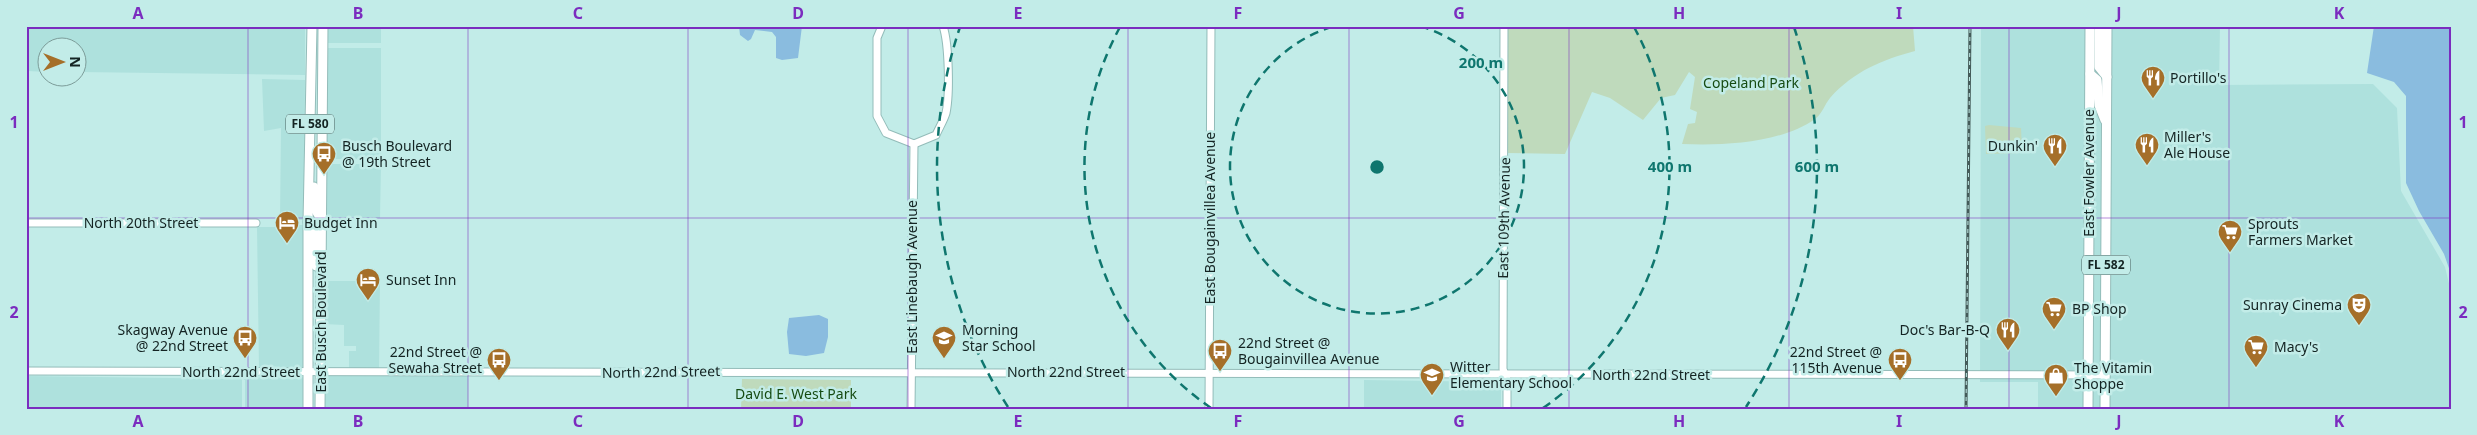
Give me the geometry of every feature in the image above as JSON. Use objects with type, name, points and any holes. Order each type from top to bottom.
[{"type":"main road","name":"East Busch Boulevard","points":[[308,409],[308,222],[312,26]]},
{"type":"main road","points":[[318,26],[323,45]]},
{"type":"main road","name":"East Busch Boulevard","points":[[320,409],[323,26]]},
{"type":"main road","name":"East Fowler Avenue","points":[[2088,409],[2090,26]]},
{"type":"main road","points":[[2099,26],[2099,66],[2106,76]]},
{"type":"main road","name":"East Fowler Avenue","points":[[2105,409],[2106,26]]},
{"type":"main road","points":[[2090,74],[2097,80],[2101,114],[2106,122]]},
{"type":"main road","points":[[309,165],[314,179],[315,209],[322,220]]},
{"type":"main road","points":[[308,222],[314,230],[315,262],[321,278]]},
{"type":"street","points":[[882,26],[877,38],[877,116],[886,133],[914,144],[936,134],[946,113],[948,74],[946,34],[943,26]]},
{"type":"street","name":"East Bougainvillea Avenue","points":[[1209,409],[1211,26]]},
{"type":"street","name":"East 109th Avenue","points":[[1504,26],[1503,369],[1507,409]]},
{"type":"street","name":"East Linebaugh Avenue","points":[[911,409],[914,144]]},
{"type":"street","name":"North 20th Street","points":[[26,223],[256,223]]},
{"type":"street","name":"North 22nd Street","points":[[26,371],[2106,375]]},
{"type":"shaded area","points":[[27,26],[305,26],[305,75],[88,72],[88,38],[38,38],[38,72],[28,71]]},
{"type":"shaded area","points":[[326,26],[381,26],[381,43],[326,43]]},
{"type":"shaded area","points":[[739,26],[802,26],[798,58],[782,60],[776,58],[776,37],[772,32],[755,30],[748,41],[740,35]]},
{"type":"shaded area","points":[[1981,26],[2220,26],[2219,85],[2373,84],[2397,108],[2401,191],[2445,267],[2451,292],[2451,409],[2038,409],[2038,382],[1980,382]]},
{"type":"shaded area","points":[[2374,26],[2451,28],[2451,274],[2444,254],[2419,211],[2406,183],[2406,96],[2394,82],[2367,73]]},
{"type":"shaded area","points":[[325,48],[381,48],[381,159],[324,159]]},
{"type":"shaded area","points":[[262,79],[305,80],[304,220],[280,220],[281,128],[264,131]]},
{"type":"shaded area","points":[[324,164],[381,164],[380,218],[324,217]]},
{"type":"shaded area","points":[[280,225],[304,225],[303,369],[259,369],[257,227],[280,227]]},
{"type":"shaded area","points":[[324,281],[380,281],[379,370],[349,369],[349,351],[356,351],[356,346],[344,346],[344,325],[324,324]]},
{"type":"shaded area","points":[[819,315],[828,319],[828,337],[824,353],[806,356],[789,354],[787,332],[789,318]]},
{"type":"shaded area","points":[[244,374],[303,374],[303,409],[245,409],[245,380],[241,377]]},
{"type":"shaded area","points":[[324,374],[468,376],[468,409],[324,409]]},
{"type":"shaded area","points":[[26,376],[242,379],[242,409],[26,409]]},
{"type":"shaded area","name":"Witter Elementary School","points":[[1364,380],[1501,382],[1501,409],[1364,409]]},
{"type":"green space","name":"Copeland Park","points":[[1507,26],[1913,26],[1915,51],[1891,58],[1869,68],[1839,89],[1815,119],[1801,127],[1769,138],[1733,143],[1682,144],[1688,124],[1695,123],[1697,112],[1690,109],[1695,77],[1689,72],[1675,95],[1661,98],[1643,120],[1610,98],[1592,92],[1565,154],[1506,153]]},
{"type":"green space","points":[[1985,126],[2021,128],[2022,150],[2020,153],[1986,154]]},
{"type":"green space","name":"David E. West Park","points":[[742,379],[851,380],[851,409],[741,409]]},
{"type":"railway","points":[[1966,409],[1970,26]]},
{"type":"place","name":"Portillo's","points":[[2153,99]]},
{"type":"place","name":"Miller's Ale House","points":[[2147,166]]},
{"type":"place","name":"Dunkin'","points":[[2055,167]]},
{"type":"place","name":"Busch Boulevard @ 19th Street","points":[[324,175]]},
{"type":"place","name":"Budget Inn","points":[[287,244]]},
{"type":"place","name":"Sprouts Farmers Market","points":[[2230,253]]},
{"type":"place","name":"Sunset Inn","points":[[368,301]]},
{"type":"place","name":"Sunray Cinema","points":[[2359,326]]},
{"type":"place","name":"BP Shop","points":[[2054,330]]},
{"type":"place","name":"Doc's Bar-B-Q","points":[[2008,351]]},
{"type":"place","name":"Skagway Avenue @ 22nd Street","points":[[245,359]]},
{"type":"place","name":"Morning Star School","points":[[944,359]]},
{"type":"place","name":"Macy's","points":[[2256,368]]},
{"type":"place","name":"22nd Street @ Bougainvillea Avenue","points":[[1220,372]]},
{"type":"place","name":"22nd Street @ Sewaha Street","points":[[499,381]]},
{"type":"place","name":"22nd Street @ 115th Avenue","points":[[1900,381]]},
{"type":"place","name":"Witter Elementary School","points":[[1432,396]]},
{"type":"place","name":"The Vitamin Shoppe","points":[[2056,397]]}]
